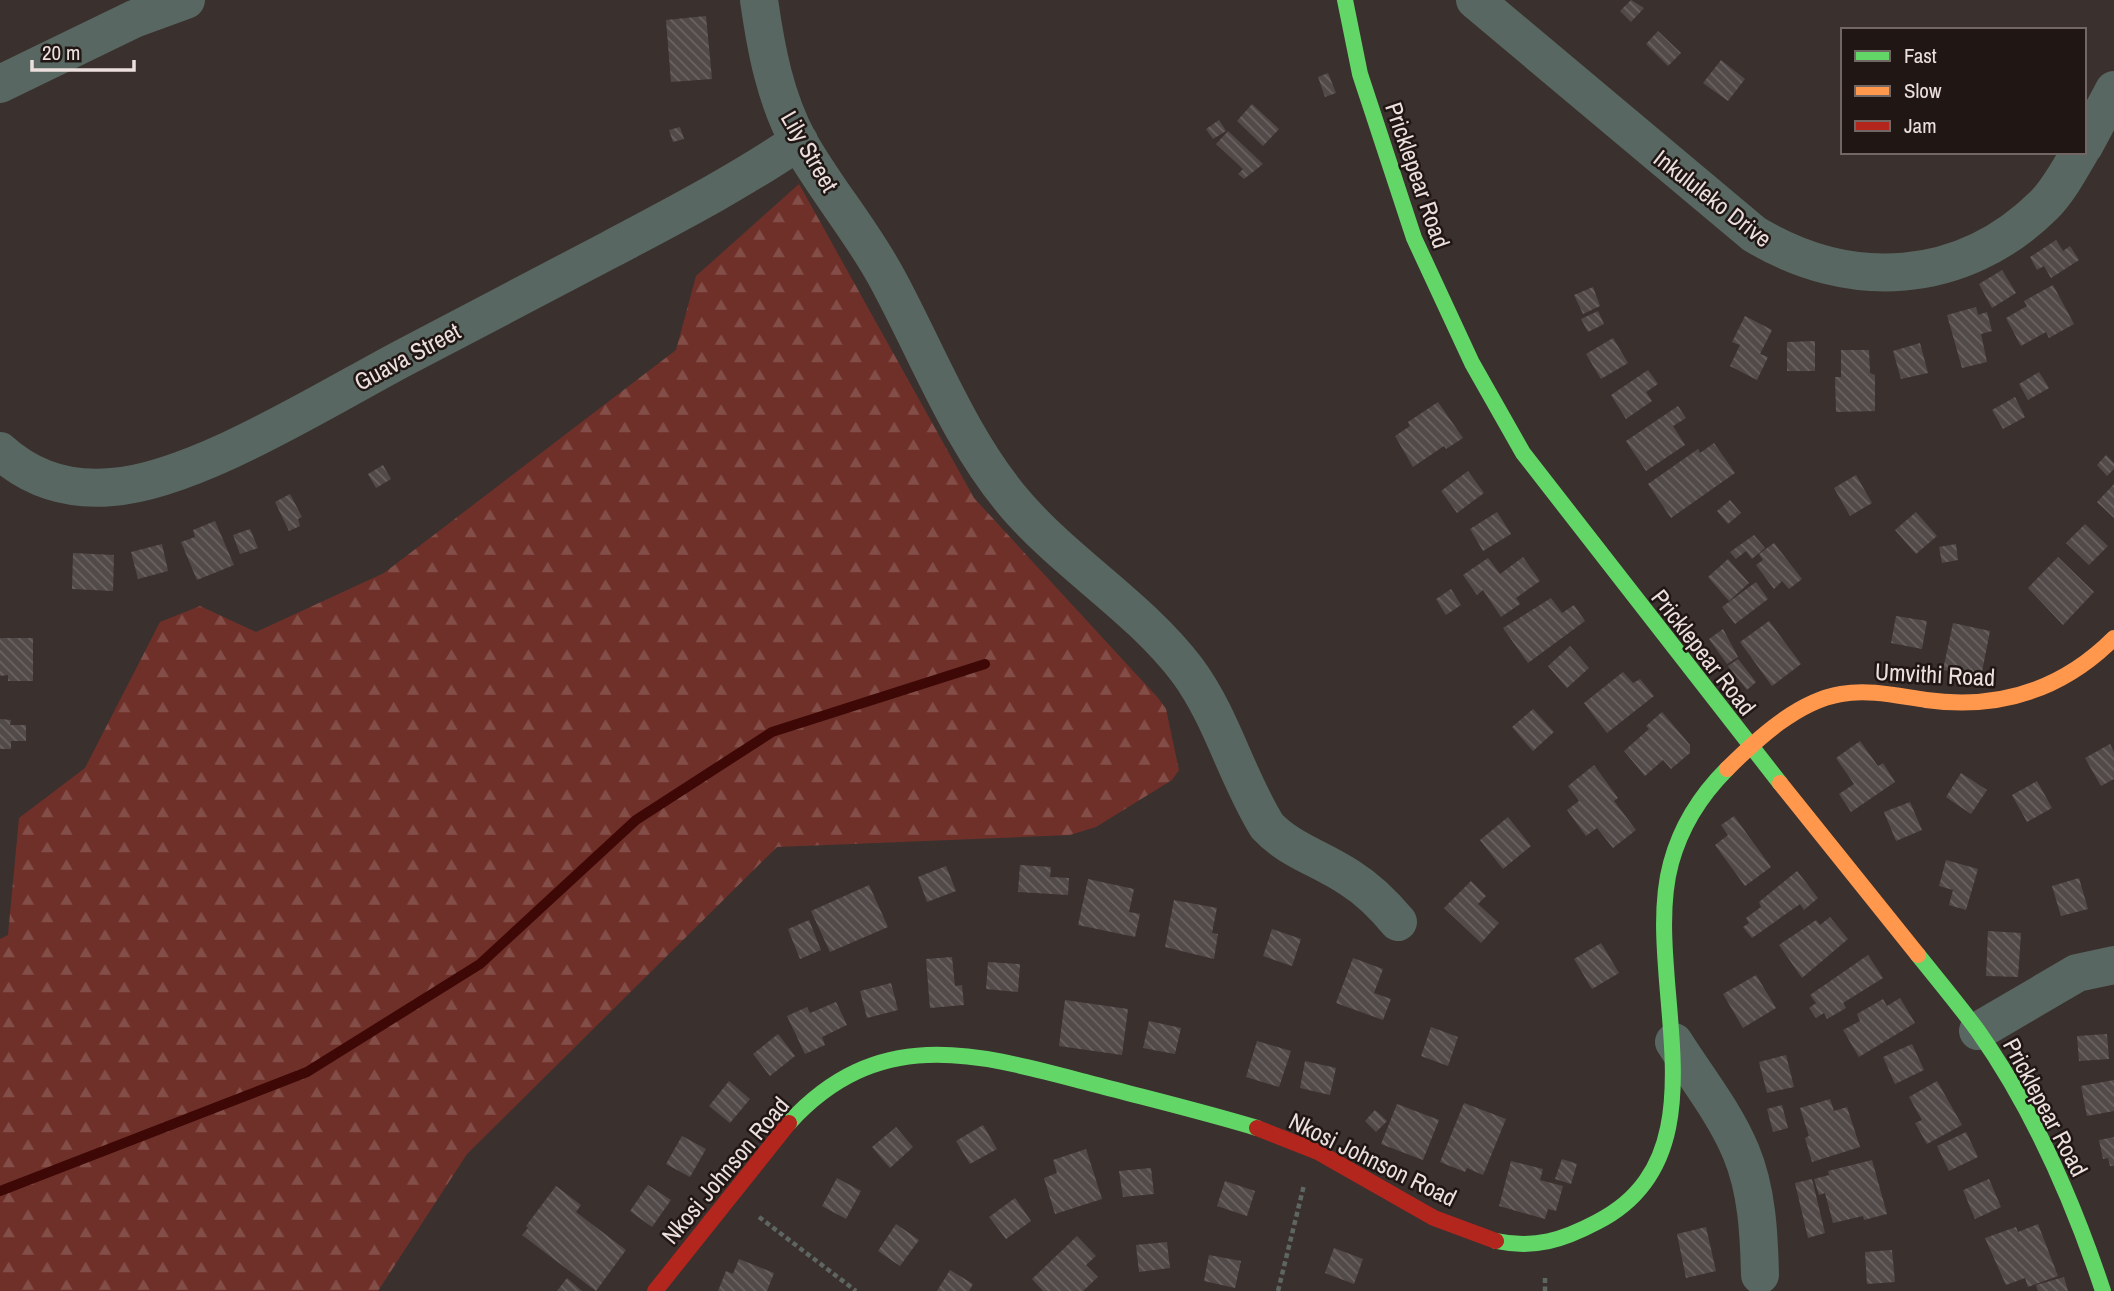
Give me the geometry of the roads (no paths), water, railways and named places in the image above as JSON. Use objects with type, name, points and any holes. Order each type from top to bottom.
[{"type":"street","points":[[0,84],[134,19],[186,0]]},
{"type":"street","name":"Lily Street","points":[[760,0],[765,43],[780,97],[799,141],[873,251],[966,431],[995,477],[1047,537],[1167,645],[1189,673],[1205,698],[1267,825],[1279,838],[1348,877],[1379,899],[1398,922]]},
{"type":"street","name":"Pricklepear Road","points":[[1345,0],[1360,74],[1413,238],[1472,363],[1523,453],[1751,748],[1839,852],[1978,1031],[2022,1101],[2056,1167],[2103,1291]]},
{"type":"street","name":"Inkululeko Drive","points":[[1475,0],[1754,234],[1780,250],[1838,269],[1870,273],[1900,272],[1930,269],[1963,258],[2022,223],[2045,204],[2082,154]]},
{"type":"street","name":"Inkululeko Drive","points":[[2093,139],[2114,90]]},
{"type":"street","name":"Guava Street","points":[[0,451],[36,476],[57,484],[111,488],[174,472],[265,430],[646,231],[750,175],[799,141]]},
{"type":"street","name":"Umvithi Road","points":[[1751,748],[1788,718],[1818,699],[1843,694],[1877,693],[1945,702],[1998,701],[2036,695],[2088,665],[2114,638]]},
{"type":"street","name":"Nkosi Johnson Road","points":[[655,1291],[793,1117],[832,1085],[875,1062],[916,1054],[964,1054],[1018,1064],[1238,1123],[1313,1150],[1421,1210],[1470,1232],[1525,1247],[1567,1239],[1603,1223],[1634,1199],[1652,1175],[1665,1149],[1671,1123],[1674,1042],[1663,929],[1663,894],[1670,858],[1692,808],[1714,782],[1751,748]]},
{"type":"street","points":[[1978,1031],[2077,973],[2114,965]]},
{"type":"street","points":[[1674,1042],[1733,1135],[1742,1155],[1759,1235],[1760,1275]]},
{"type":"waterway","points":[[0,1191],[307,1072],[480,964],[636,820],[772,732],[985,664]]}]
